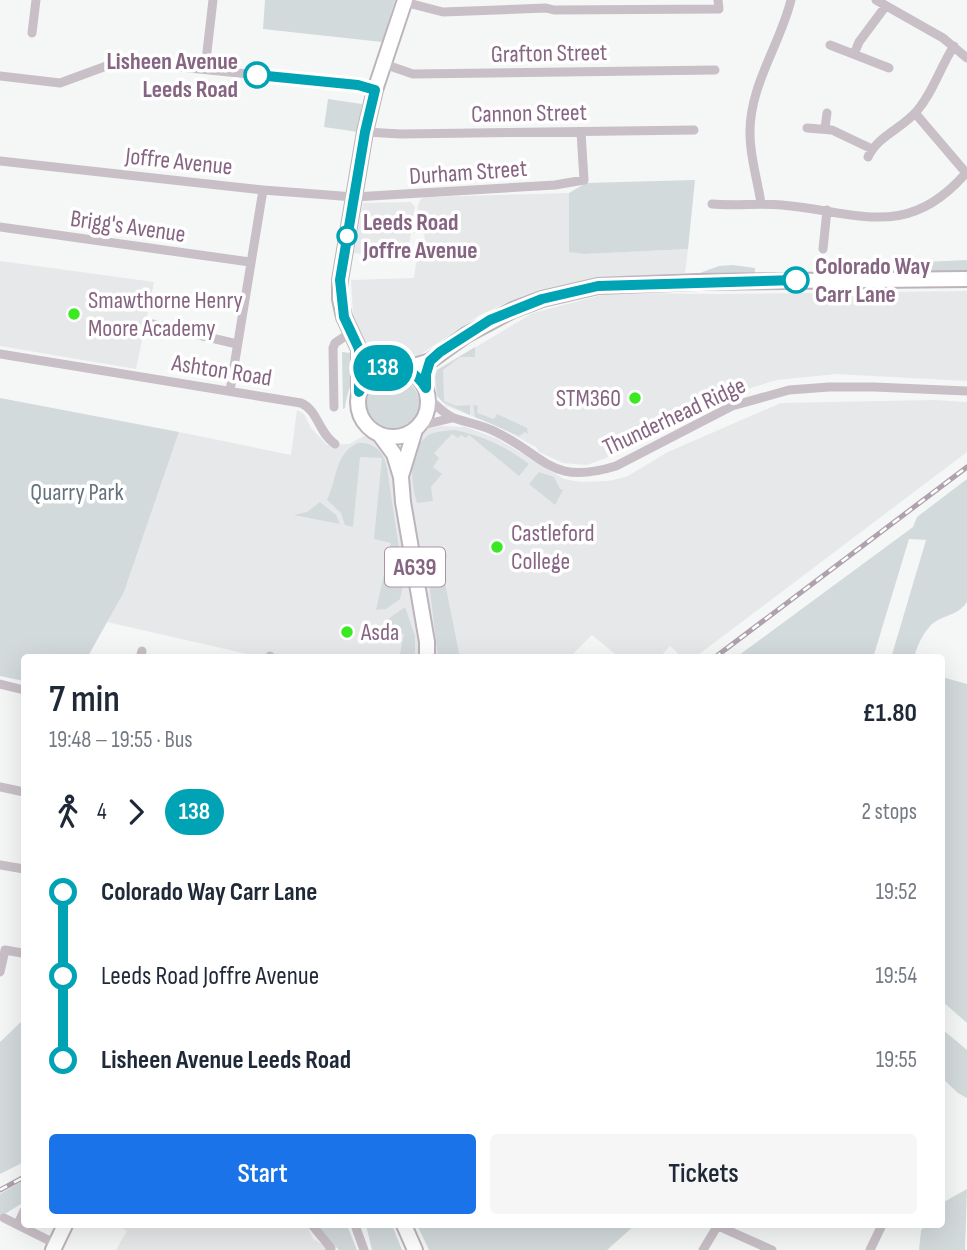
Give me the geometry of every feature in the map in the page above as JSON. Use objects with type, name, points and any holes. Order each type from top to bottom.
[{"type":"main road","points":[[405,1],[375,90],[365,132],[340,280],[340,299],[350,333],[359,349],[358,406],[362,420],[380,435],[398,438],[417,428],[428,408],[426,374],[430,361]]},
{"type":"main road","points":[[359,392],[373,374],[383,369],[430,361],[466,335],[513,310],[542,299],[598,286],[745,281],[967,279]]},
{"type":"main road","points":[[359,349],[414,373],[427,393]]},
{"type":"main road","name":"A639","points":[[401,477],[417,428]]},
{"type":"main road","name":"A639","points":[[380,435],[394,453],[401,477],[402,502],[427,654]]},
{"type":"main road","points":[[54,1247],[64,1228]]},
{"type":"main road","points":[[405,1228],[415,1250]]},
{"type":"street","points":[[32,33],[36,0]]},
{"type":"street","points":[[205,69],[213,0]]},
{"type":"street","points":[[761,204],[752,159],[751,118],[764,68],[791,0]]},
{"type":"street","points":[[876,0],[943,38],[967,58]]},
{"type":"street","points":[[405,1],[443,12],[718,4]]},
{"type":"street","points":[[854,54],[859,42],[885,7]]},
{"type":"street","points":[[830,45],[889,68]]},
{"type":"street","points":[[807,128],[825,128],[870,153],[915,113],[934,86],[954,47]]},
{"type":"street","points":[[0,76],[60,83],[120,61],[358,85],[375,90]]},
{"type":"street","name":"Grafton Street","points":[[384,64],[413,74],[715,70]]},
{"type":"street","points":[[825,128],[827,113]]},
{"type":"street","points":[[712,204],[761,204],[827,210],[879,219],[906,214],[933,203],[967,173],[915,113]]},
{"type":"street","name":"Cannon Street","points":[[365,132],[401,134],[694,130]]},
{"type":"street","name":"Durham Street","points":[[354,197],[555,185],[584,180],[581,131]]},
{"type":"street","name":"Joffre Avenue","points":[[0,160],[263,190],[354,197]]},
{"type":"street","points":[[230,391],[263,190]]},
{"type":"street","points":[[823,249],[827,210]]},
{"type":"street","name":"Brigg's Avenue","points":[[0,227],[250,262]]},
{"type":"street","points":[[152,324],[237,344]]},
{"type":"street","points":[[334,407],[333,348],[335,343],[350,333]]},
{"type":"street","name":"Ashton Road","points":[[0,354],[291,400],[307,405],[325,436],[335,444]]},
{"type":"street","name":"Thunderhead Ridge","points":[[427,393],[452,418],[495,431],[547,465],[580,474],[616,466],[732,406],[789,390],[874,387],[967,391]]},
{"type":"street","points":[[417,428],[452,418]]},
{"type":"street","points":[[421,559],[443,556]]},
{"type":"street","points":[[0,684],[21,689]]},
{"type":"street","points":[[0,786],[21,791]]},
{"type":"street","points":[[0,865],[21,868]]},
{"type":"street","points":[[0,972],[5,950],[21,953]]},
{"type":"street","points":[[4,1217],[21,1226]]},
{"type":"street","points":[[18,1224],[21,1218]]},
{"type":"street","points":[[24,1228],[54,1247]]},
{"type":"street","points":[[314,1228],[331,1249]]},
{"type":"street","points":[[356,1228],[364,1250]]},
{"type":"street","points":[[703,1250],[716,1228]]},
{"type":"street","points":[[724,1228],[772,1250]]},
{"type":"street","points":[[870,1250],[881,1228]]},
{"type":"shaded area","points":[[569,193],[570,242],[585,254],[688,249],[685,273],[591,281],[506,303],[480,315],[412,360],[390,358],[376,353],[364,339],[353,316],[351,280],[414,278],[419,244],[425,243],[424,233],[414,233],[421,199]]},
{"type":"shaded area","points":[[411,202],[415,207],[407,258],[354,253],[363,203]]},
{"type":"shaded area","name":"Smawthorne Henry Moore Academy","points":[[0,261],[154,282],[136,369],[0,346]]},
{"type":"shaded area","points":[[967,291],[967,381],[836,374],[777,380],[744,390],[587,465],[563,463],[539,452],[536,447],[495,425],[446,406],[437,396],[435,386],[437,370],[533,313],[610,293]]},
{"type":"shaded area","points":[[934,400],[967,402],[967,452],[699,654],[679,654],[670,646],[663,654],[615,654],[592,635],[573,654],[432,654],[405,475],[418,436],[426,429],[441,426],[466,427],[498,439],[564,479],[580,482],[608,481],[626,477],[668,452],[781,403]]},
{"type":"shaded area","points":[[297,410],[304,414],[311,428],[327,445],[349,444],[364,436],[375,439],[391,456],[418,628],[419,654],[247,654],[107,622],[124,592],[179,432],[291,455]]},
{"type":"shaded area","points":[[122,1228],[308,1228],[313,1239],[328,1250],[116,1250],[127,1231]]},
{"type":"green space","points":[[265,0],[395,0],[382,42],[263,29]]},
{"type":"green space","points":[[328,99],[362,104],[358,132],[324,127]]},
{"type":"green space","points":[[695,180],[688,249],[585,254],[569,252],[569,193],[586,183]]},
{"type":"green space","points":[[967,260],[967,271],[837,274],[813,270],[835,266]]},
{"type":"green space","points":[[719,266],[755,268],[755,275],[694,275]]},
{"type":"green space","points":[[475,347],[475,357],[460,357],[443,370],[444,401],[456,406],[470,405],[470,415],[443,402],[437,396],[435,377],[437,370]]},
{"type":"green space","points":[[342,352],[350,353],[354,366],[343,409]]},
{"type":"green space","points":[[391,376],[403,379],[412,386],[418,394],[419,404],[418,414],[413,422],[405,428],[393,431],[372,424],[365,406],[371,387],[379,380]]},
{"type":"green space","name":"Quarry Park","points":[[0,398],[179,432],[124,592],[89,654],[21,654],[21,680],[0,676]]},
{"type":"green space","points":[[473,405],[478,406],[477,413],[494,419],[497,414],[527,428],[528,434],[525,432],[519,436],[475,417]]},
{"type":"green space","points":[[454,430],[493,442],[529,464],[519,476],[469,435],[466,438],[461,435],[458,438],[452,434],[434,453],[439,458],[433,467],[442,474],[431,487],[433,501],[417,503],[412,477],[416,450],[430,434]]},
{"type":"green space","points":[[358,443],[369,444],[378,449],[387,468],[404,582],[400,599],[386,609],[376,610],[391,543],[374,539],[382,458],[360,457],[353,527],[345,525],[341,513],[327,500],[341,460],[350,447]]},
{"type":"green space","points":[[539,472],[554,477],[563,490],[555,505],[529,484]]},
{"type":"green space","points":[[967,479],[967,602],[958,611],[938,620],[926,631],[916,654],[892,654],[926,540],[909,539],[874,654],[740,654],[913,527],[917,517]]},
{"type":"green space","points":[[320,502],[336,515],[340,524],[294,515],[307,512]]},
{"type":"green space","points":[[441,563],[459,654],[438,654],[427,565]]},
{"type":"green space","points":[[405,607],[415,636],[415,654],[400,654],[404,634],[383,629],[384,622]]},
{"type":"green space","points":[[945,678],[967,684],[967,1023],[945,1004]]},
{"type":"green space","points":[[21,1022],[21,1164],[0,1174],[0,1042]]},
{"type":"green space","points":[[945,1032],[967,1050],[967,1098],[945,1081]]},
{"type":"green space","points":[[21,1182],[21,1204],[0,1217],[0,1194]]},
{"type":"green space","points":[[967,1189],[965,1250],[919,1250],[922,1228],[945,1228],[945,1201]]},
{"type":"green space","points":[[317,1228],[348,1228],[357,1250],[339,1250]]},
{"type":"green space","points":[[367,1228],[393,1228],[402,1250],[372,1250]]},
{"type":"green space","points":[[418,1228],[632,1228],[607,1250],[429,1250]]},
{"type":"railway","points":[[719,654],[967,467]]},
{"type":"railway","points":[[0,1190],[21,1179]]},
{"type":"bus line","name":"138","points":[[257,75],[358,85],[375,90],[365,132],[340,280],[344,317],[359,349],[359,392],[373,374],[394,367],[414,373],[426,388],[430,361],[440,352],[490,320],[542,299],[598,286],[796,280]]},
{"type":"place","name":"Lisheen Avenue Leeds Road","points":[[257,75]]},
{"type":"place","name":"Leeds Road Joffre Avenue","points":[[347,236]]},
{"type":"place","name":"Colorado Way Carr Lane","points":[[796,280]]},
{"type":"place","name":"Smawthorne Henry Moore Academy","points":[[74,314]]},
{"type":"place","name":"STM360","points":[[635,398]]},
{"type":"place","name":"Castleford College","points":[[497,547]]},
{"type":"place","name":"Asda","points":[[347,632]]}]
